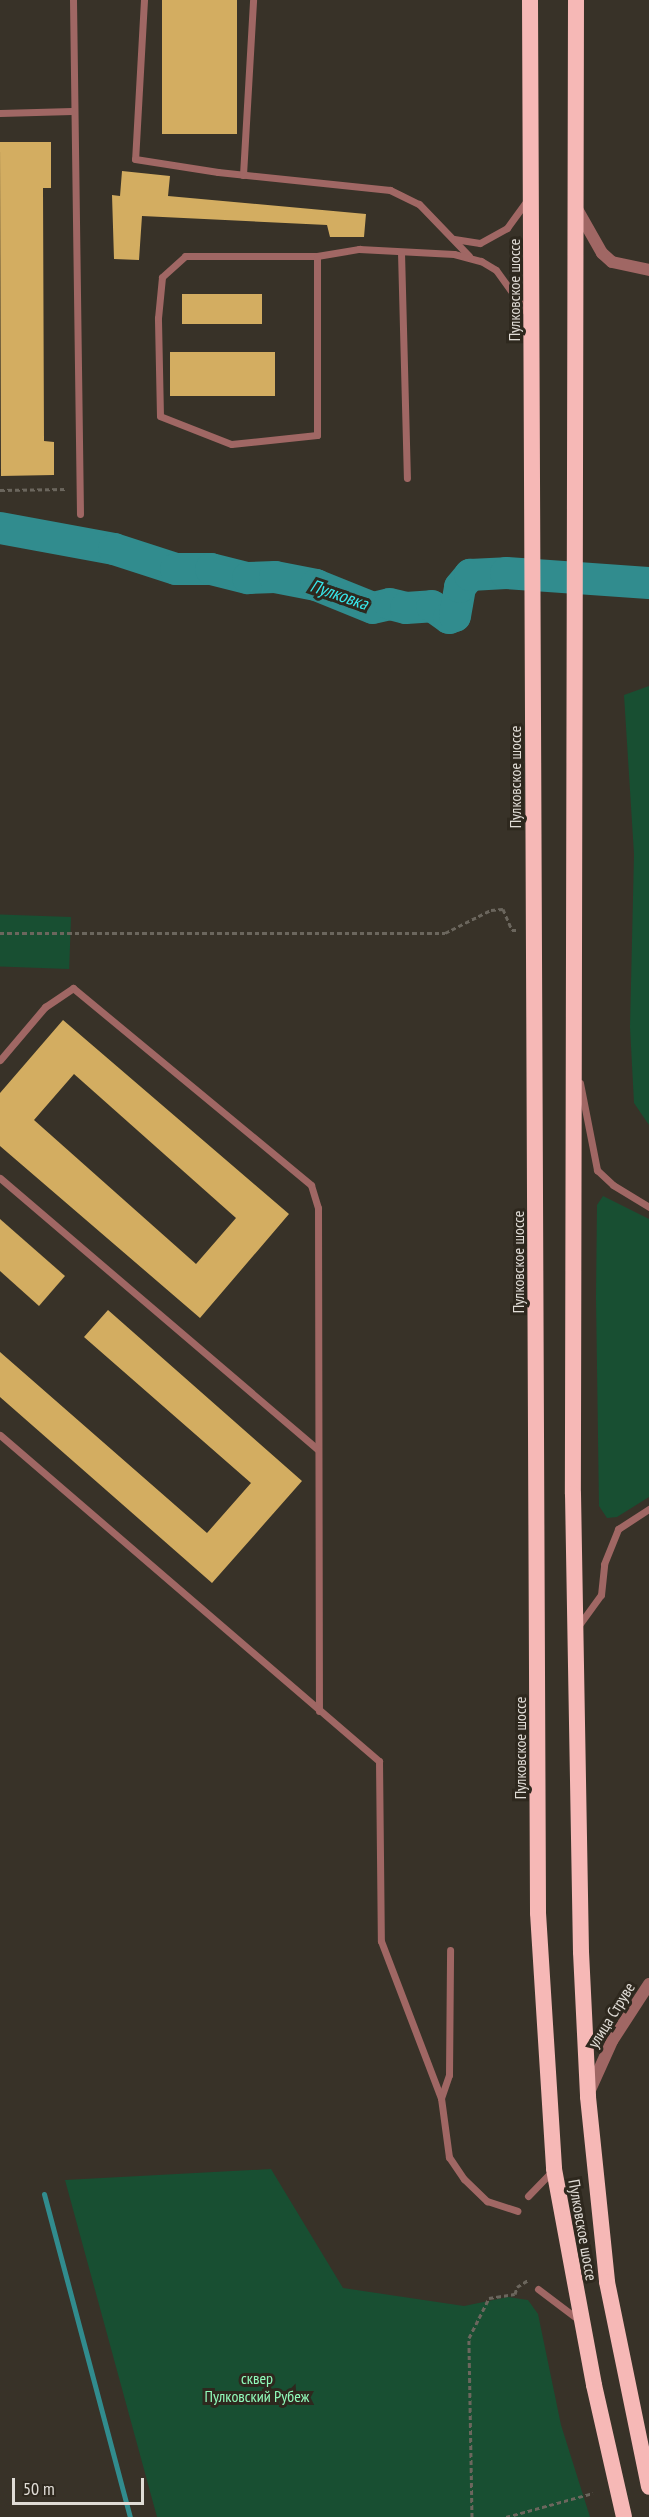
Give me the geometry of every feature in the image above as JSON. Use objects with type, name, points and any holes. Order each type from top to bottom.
[{"type":"highway","name":"Пулковское шоссе","points":[[530,0],[538,1913],[554,2169],[583,2323],[624,2517]]},
{"type":"highway","name":"Пулковское шоссе","points":[[576,0],[577,208],[572,874],[576,1072],[576,1629],[581,1952],[588,2097],[607,2283],[649,2487]]},
{"type":"street","points":[[577,208],[602,253],[612,262],[649,270]]},
{"type":"street","name":"улица Струве","points":[[588,2097],[612,2041],[649,1984]]},
{"type":"lane","points":[[73,0],[72,111],[80,514]]},
{"type":"lane","points":[[144,0],[135,159],[243,175],[390,190],[419,204],[462,250],[501,276],[531,320]]},
{"type":"lane","points":[[243,175],[253,0]]},
{"type":"lane","points":[[0,113],[72,111]]},
{"type":"lane","points":[[454,254],[507,228],[532,194]]},
{"type":"lane","points":[[446,235],[461,242],[480,243]]},
{"type":"lane","points":[[317,256],[316,435],[231,444],[160,416],[159,318],[162,278],[185,256],[317,256],[358,249],[469,256]]},
{"type":"lane","points":[[401,252],[407,478]]},
{"type":"lane","points":[[0,1060],[45,1007],[73,988],[311,1185],[318,1208],[319,1711]]},
{"type":"lane","points":[[576,1072],[590,1120],[590,1149],[597,1170],[613,1185],[649,1207]]},
{"type":"lane","points":[[0,1178],[318,1450]]},
{"type":"lane","points":[[0,1435],[378,1761],[381,1941],[441,2098],[449,2157],[464,2179],[487,2201],[517,2211]]},
{"type":"lane","points":[[576,1629],[601,1595],[604,1564],[618,1529],[649,1509]]},
{"type":"lane","points":[[441,2098],[449,2075],[450,1950]]},
{"type":"lane","points":[[528,2196],[554,2169]]},
{"type":"lane","points":[[538,2289],[583,2323]]},
{"type":"path","points":[[0,490],[79,489]]},
{"type":"path","points":[[0,933],[445,933],[490,909],[503,909],[512,930],[535,930]]},
{"type":"path","points":[[472,2517],[469,2338],[489,2298],[514,2294],[517,2287],[528,2280]]},
{"type":"path","points":[[506,2517],[593,2493]]},
{"type":"green space","points":[[649,686],[649,1125],[634,1103],[630,1027],[634,854],[624,695]]},
{"type":"green space","points":[[0,915],[71,917],[69,969],[0,967]]},
{"type":"green space","points":[[603,1196],[649,1219],[649,1497],[617,1517],[607,1518],[599,1506],[596,1298],[597,1205]]},
{"type":"green space","name":"сквер Пулковский Рубеж","points":[[271,2169],[343,2288],[464,2306],[508,2297],[528,2300],[538,2314],[561,2425],[590,2517],[157,2517],[65,2180]]},
{"type":"building","points":[[162,0],[237,0],[237,134],[162,134]]},
{"type":"building","points":[[0,142],[51,142],[51,188],[43,188],[44,441],[54,442],[54,475],[1,476]]},
{"type":"building","points":[[122,171],[170,176],[168,196],[366,214],[364,237],[330,237],[327,225],[142,216],[139,260],[114,259],[112,195],[120,196]]},
{"type":"building","points":[[182,294],[262,294],[262,324],[182,324]]},
{"type":"building","points":[[170,352],[275,352],[275,396],[170,396]]},
{"type":"building","points":[[63,1020],[289,1214],[200,1318],[0,1146],[0,1093]],"holes":[[[74,1074],[236,1218],[196,1264],[34,1120]]]},
{"type":"building","points":[[0,1219],[65,1276],[39,1306],[0,1271]]},
{"type":"building","points":[[108,1310],[302,1481],[212,1583],[0,1397],[0,1352],[207,1533],[251,1483],[84,1337]]},
{"type":"waterway","name":"Пулковка","points":[[0,528],[114,549],[176,569],[211,569],[248,578],[275,577],[316,585],[373,608],[390,604],[406,608],[432,606],[449,618],[455,616],[460,587],[470,575],[506,573],[649,583]]},
{"type":"waterway","points":[[44,2194],[130,2517]]}]
